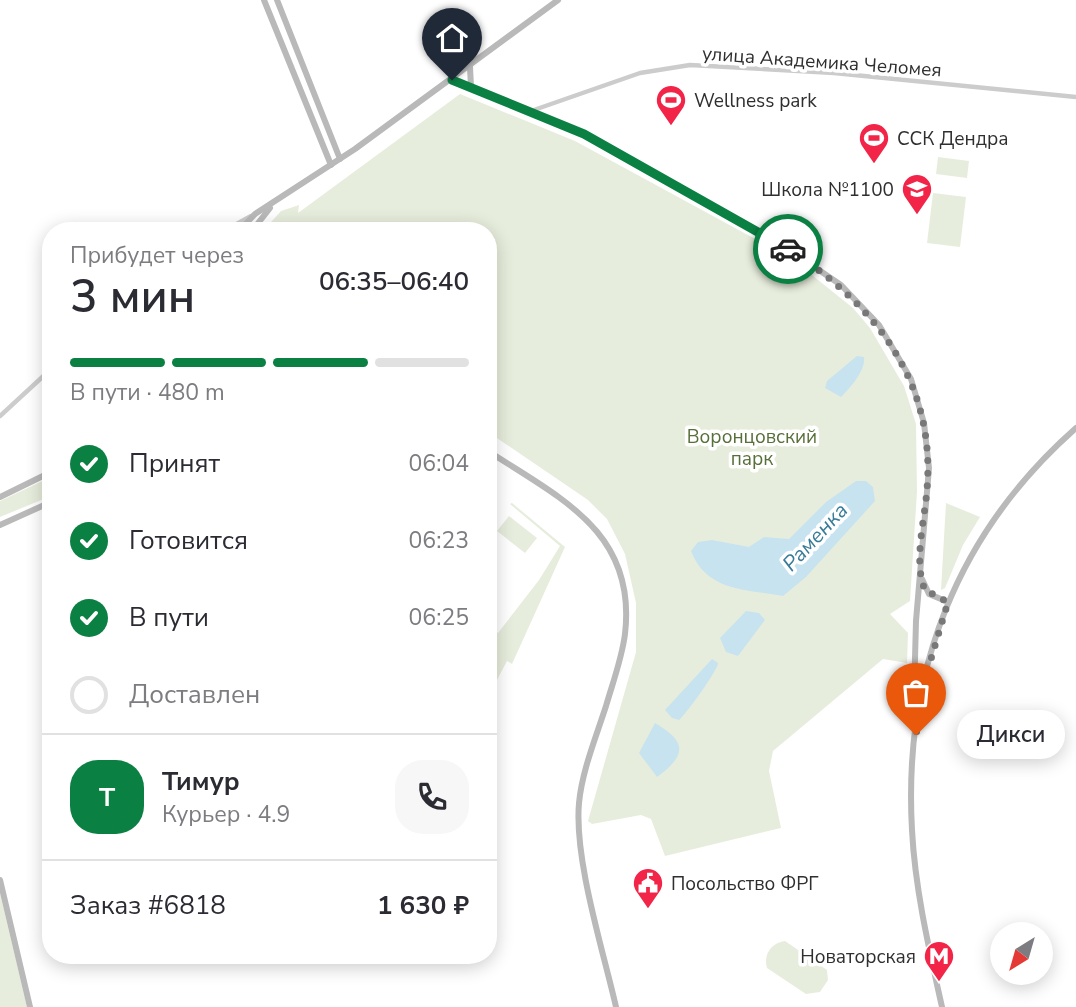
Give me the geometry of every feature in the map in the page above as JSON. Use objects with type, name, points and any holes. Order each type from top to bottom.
[{"type":"street","points":[[264,0],[331,165]]},
{"type":"street","points":[[277,0],[340,159]]},
{"type":"street","points":[[240,222],[277,202],[340,159],[452,80],[558,0]]},
{"type":"street","points":[[471,65],[468,77],[471,88]]},
{"type":"street","name":"улица Академика Челомея","points":[[531,111],[640,73],[690,65],[834,73],[1076,97]]},
{"type":"street","points":[[293,71],[301,74],[304,67]]},
{"type":"street","points":[[452,80],[584,134],[782,245],[841,285],[879,326],[911,379],[924,423],[929,468],[920,570],[914,696],[918,719]]},
{"type":"street","points":[[260,222],[277,202]]},
{"type":"street","points":[[247,222],[255,214]]},
{"type":"street","points":[[0,416],[42,377]]},
{"type":"street","points":[[942,1007],[926,930],[912,832],[918,719],[928,665],[948,602],[982,534],[1036,464],[1076,428]]},
{"type":"street","points":[[497,457],[565,500],[595,525],[616,562],[623,588],[625,634],[584,777],[578,821],[582,858],[617,1007]]},
{"type":"street","points":[[0,497],[42,476]]},
{"type":"street","points":[[0,525],[42,506]]},
{"type":"street","points":[[920,570],[925,590],[948,602]]},
{"type":"street","points":[[0,880],[30,1007]]},
{"type":"green space","name":"Воронцовский парк","points":[[460,94],[575,141],[792,259],[853,308],[870,328],[904,386],[916,424],[917,492],[910,601],[890,614],[908,633],[907,663],[883,659],[773,751],[769,771],[781,828],[665,856],[651,819],[641,815],[592,824],[588,821],[636,652],[636,603],[625,554],[607,519],[588,500],[497,438],[497,222],[271,222],[281,211],[299,205],[298,213]]},
{"type":"green space","points":[[938,157],[969,161],[967,178],[936,174]]},
{"type":"green space","points":[[933,193],[966,197],[960,247],[927,243]]},
{"type":"green space","points":[[42,481],[42,500],[0,517],[0,501]]},
{"type":"green space","points":[[946,503],[980,517],[963,545],[945,588],[941,590]]},
{"type":"green space","points":[[510,504],[565,547],[512,664],[507,661],[497,680],[497,632],[539,580],[560,546]]},
{"type":"green space","points":[[509,516],[537,538],[525,553],[497,531]]},
{"type":"green space","points":[[0,893],[27,1007],[0,1007]]},
{"type":"green space","points":[[785,941],[827,970],[828,980],[820,992],[806,994],[767,968],[769,950]]},
{"type":"water","points":[[857,356],[864,357],[863,367],[841,397],[825,388],[827,381]]},
{"type":"water","name":"Раменка","points":[[856,481],[866,481],[873,487],[875,501],[806,577],[783,596],[742,589],[717,581],[698,564],[691,551],[698,542],[712,540],[749,547],[764,537],[789,539],[826,502]]},
{"type":"water","points":[[746,611],[759,613],[765,620],[738,656],[726,652],[720,638]]},
{"type":"water","points":[[712,659],[718,663],[708,683],[679,720],[672,718],[665,710]]},
{"type":"water","points":[[655,723],[673,736],[679,749],[674,762],[657,777],[639,753]]},
{"type":"way so far","points":[[788,249],[841,285],[879,326],[911,379],[924,423],[929,468],[920,570],[925,590],[948,602],[925,679],[916,735]]},
{"type":"place","name":"Wellness park","points":[[671,127]]},
{"type":"place","name":"ССК Дендра","points":[[874,165]]},
{"type":"place","name":"Школа №1100","points":[[917,216]]},
{"type":"place","name":"Дикси","points":[[916,735]]},
{"type":"place","name":"Посольство ФРГ","points":[[648,910]]},
{"type":"place","name":"Новаторская","points":[[939,983]]},
{"type":"route","points":[[452,80],[584,134],[788,249]]}]
